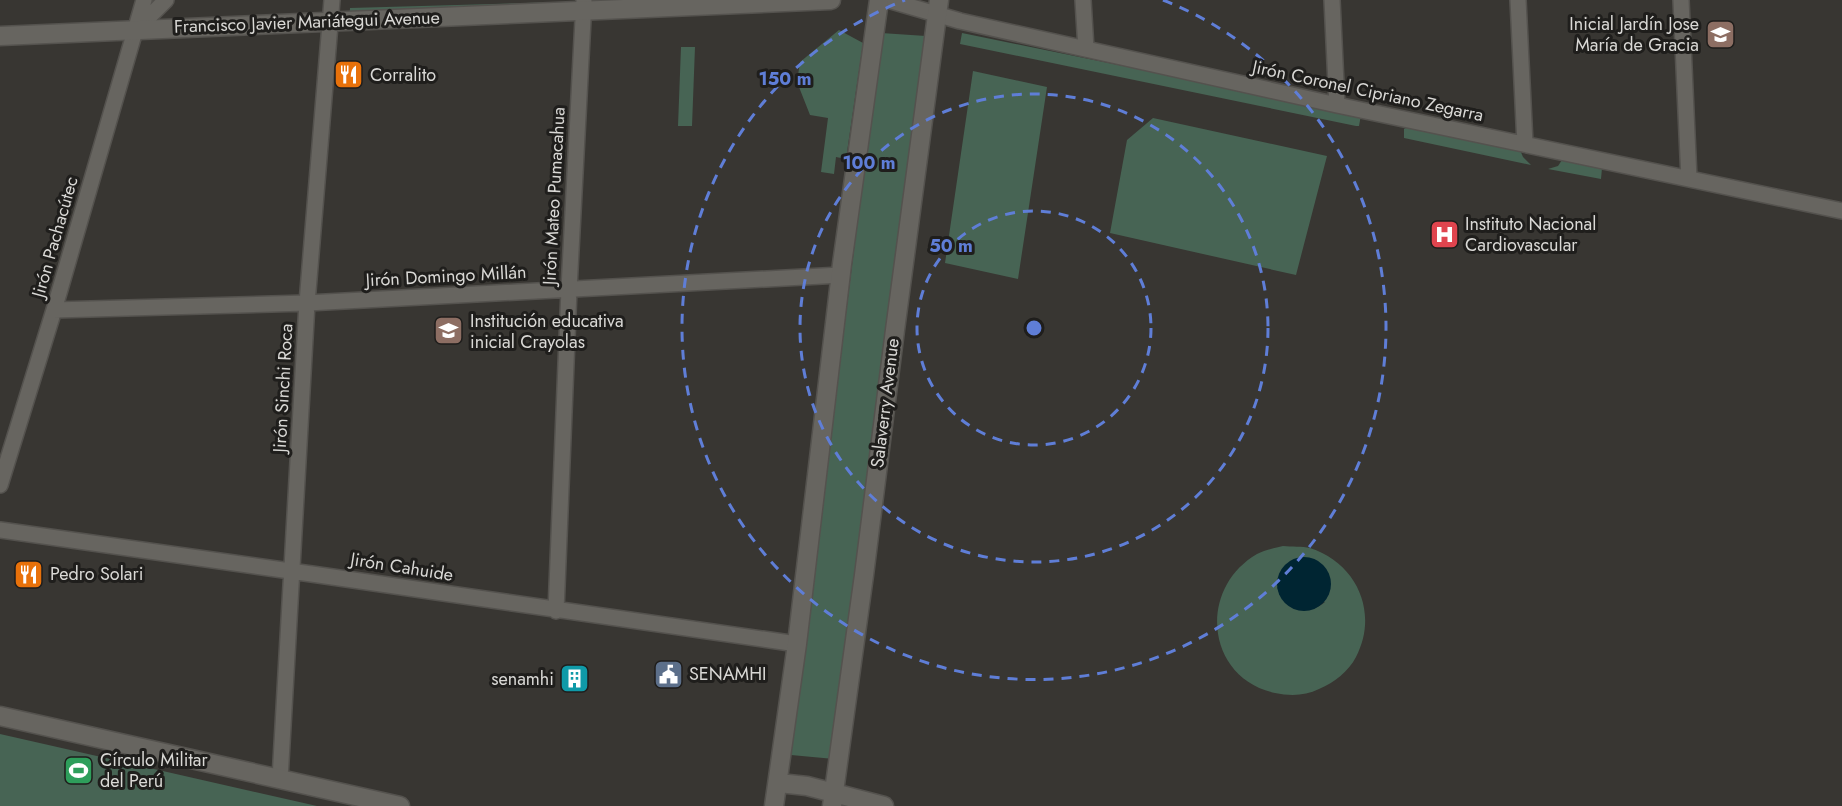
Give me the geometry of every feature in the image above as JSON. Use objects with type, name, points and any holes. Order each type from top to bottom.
[{"type":"main road","name":"Francisco Javier Mariátegui Avenue","points":[[0,36],[330,21],[584,5],[831,0]]},
{"type":"main road","points":[[774,806],[797,644],[841,275],[879,0]]},
{"type":"main road","name":"Salaverry Avenue","points":[[833,799],[938,7]]},
{"type":"main road","points":[[0,716],[400,806]]},
{"type":"main road","points":[[779,783],[807,786],[833,799],[884,806]]},
{"type":"street","name":"Jirón Pachacútec","points":[[0,485],[54,310],[144,0]]},
{"type":"street","points":[[136,30],[166,0]]},
{"type":"street","name":"Jirón Sinchi Roca","points":[[280,779],[307,303],[332,0]]},
{"type":"street","name":"Jirón Coronel Cipriano Zegarra","points":[[888,0],[938,7],[1086,49],[1337,105],[1842,211]]},
{"type":"street","points":[[1083,0],[1086,49]]},
{"type":"street","points":[[1332,0],[1337,105]]},
{"type":"street","points":[[1518,0],[1525,144]]},
{"type":"street","points":[[1681,0],[1689,179]]},
{"type":"street","name":"Jirón Mateo Pumacahua","points":[[556,611],[569,289],[584,5]]},
{"type":"street","name":"Jirón Domingo Millán","points":[[54,310],[307,303],[841,275]]},
{"type":"street","name":"Jirón Cahuide","points":[[0,530],[797,644]]},
{"type":"green space","points":[[559,2],[559,12],[349,21],[350,8]]},
{"type":"green space","points":[[839,30],[863,43],[846,159],[836,157],[834,174],[821,172],[828,118],[810,115],[797,82],[800,62]]},
{"type":"green space","points":[[881,33],[926,36],[834,759],[791,755]]},
{"type":"green space","points":[[962,33],[1358,114],[1361,115],[1359,126],[960,44]]},
{"type":"green space","points":[[681,47],[695,47],[692,126],[678,126]]},
{"type":"green space","points":[[973,71],[1047,87],[1018,279],[945,263]]},
{"type":"green space","points":[[1153,118],[1327,156],[1296,275],[1110,233],[1127,140]]},
{"type":"green space","points":[[1407,127],[1520,150],[1531,165],[1404,138],[1404,129]]},
{"type":"green space","points":[[1562,160],[1602,168],[1601,179],[1548,169],[1558,166]]},
{"type":"green space","points":[[1283,546],[1310,548],[1340,565],[1351,577],[1364,607],[1363,640],[1353,662],[1345,672],[1330,683],[1303,694],[1275,693],[1252,684],[1235,670],[1223,652],[1218,631],[1218,609],[1225,588],[1238,569],[1257,554]],"holes":[[[1277,587],[1325,602],[1311,609],[1297,609],[1285,601]]]},
{"type":"green space","name":"Círculo Militar del Perú","points":[[0,734],[317,806],[0,806]]},
{"type":"water","points":[[1304,557],[1314,559],[1323,565],[1329,574],[1331,584],[1329,594],[1323,603],[1314,609],[1304,611],[1294,609],[1285,603],[1279,594],[1277,584],[1279,574],[1285,565],[1294,559]]},
{"type":"place","name":"Inicial Jardín Jose María de Gracia","points":[[1720,34]]},
{"type":"place","name":"Corralito","points":[[349,75]]},
{"type":"place","name":"Instituto Nacional Cardiovascular","points":[[1444,234]]},
{"type":"place","name":"Institución educativa inicial Crayolas","points":[[449,331]]},
{"type":"place","name":"Pedro Solari","points":[[29,574]]},
{"type":"place","name":"SENAMHI","points":[[668,674]]},
{"type":"place","name":"senamhi","points":[[575,679]]},
{"type":"place","name":"Círculo Militar del Perú","points":[[79,770]]}]
